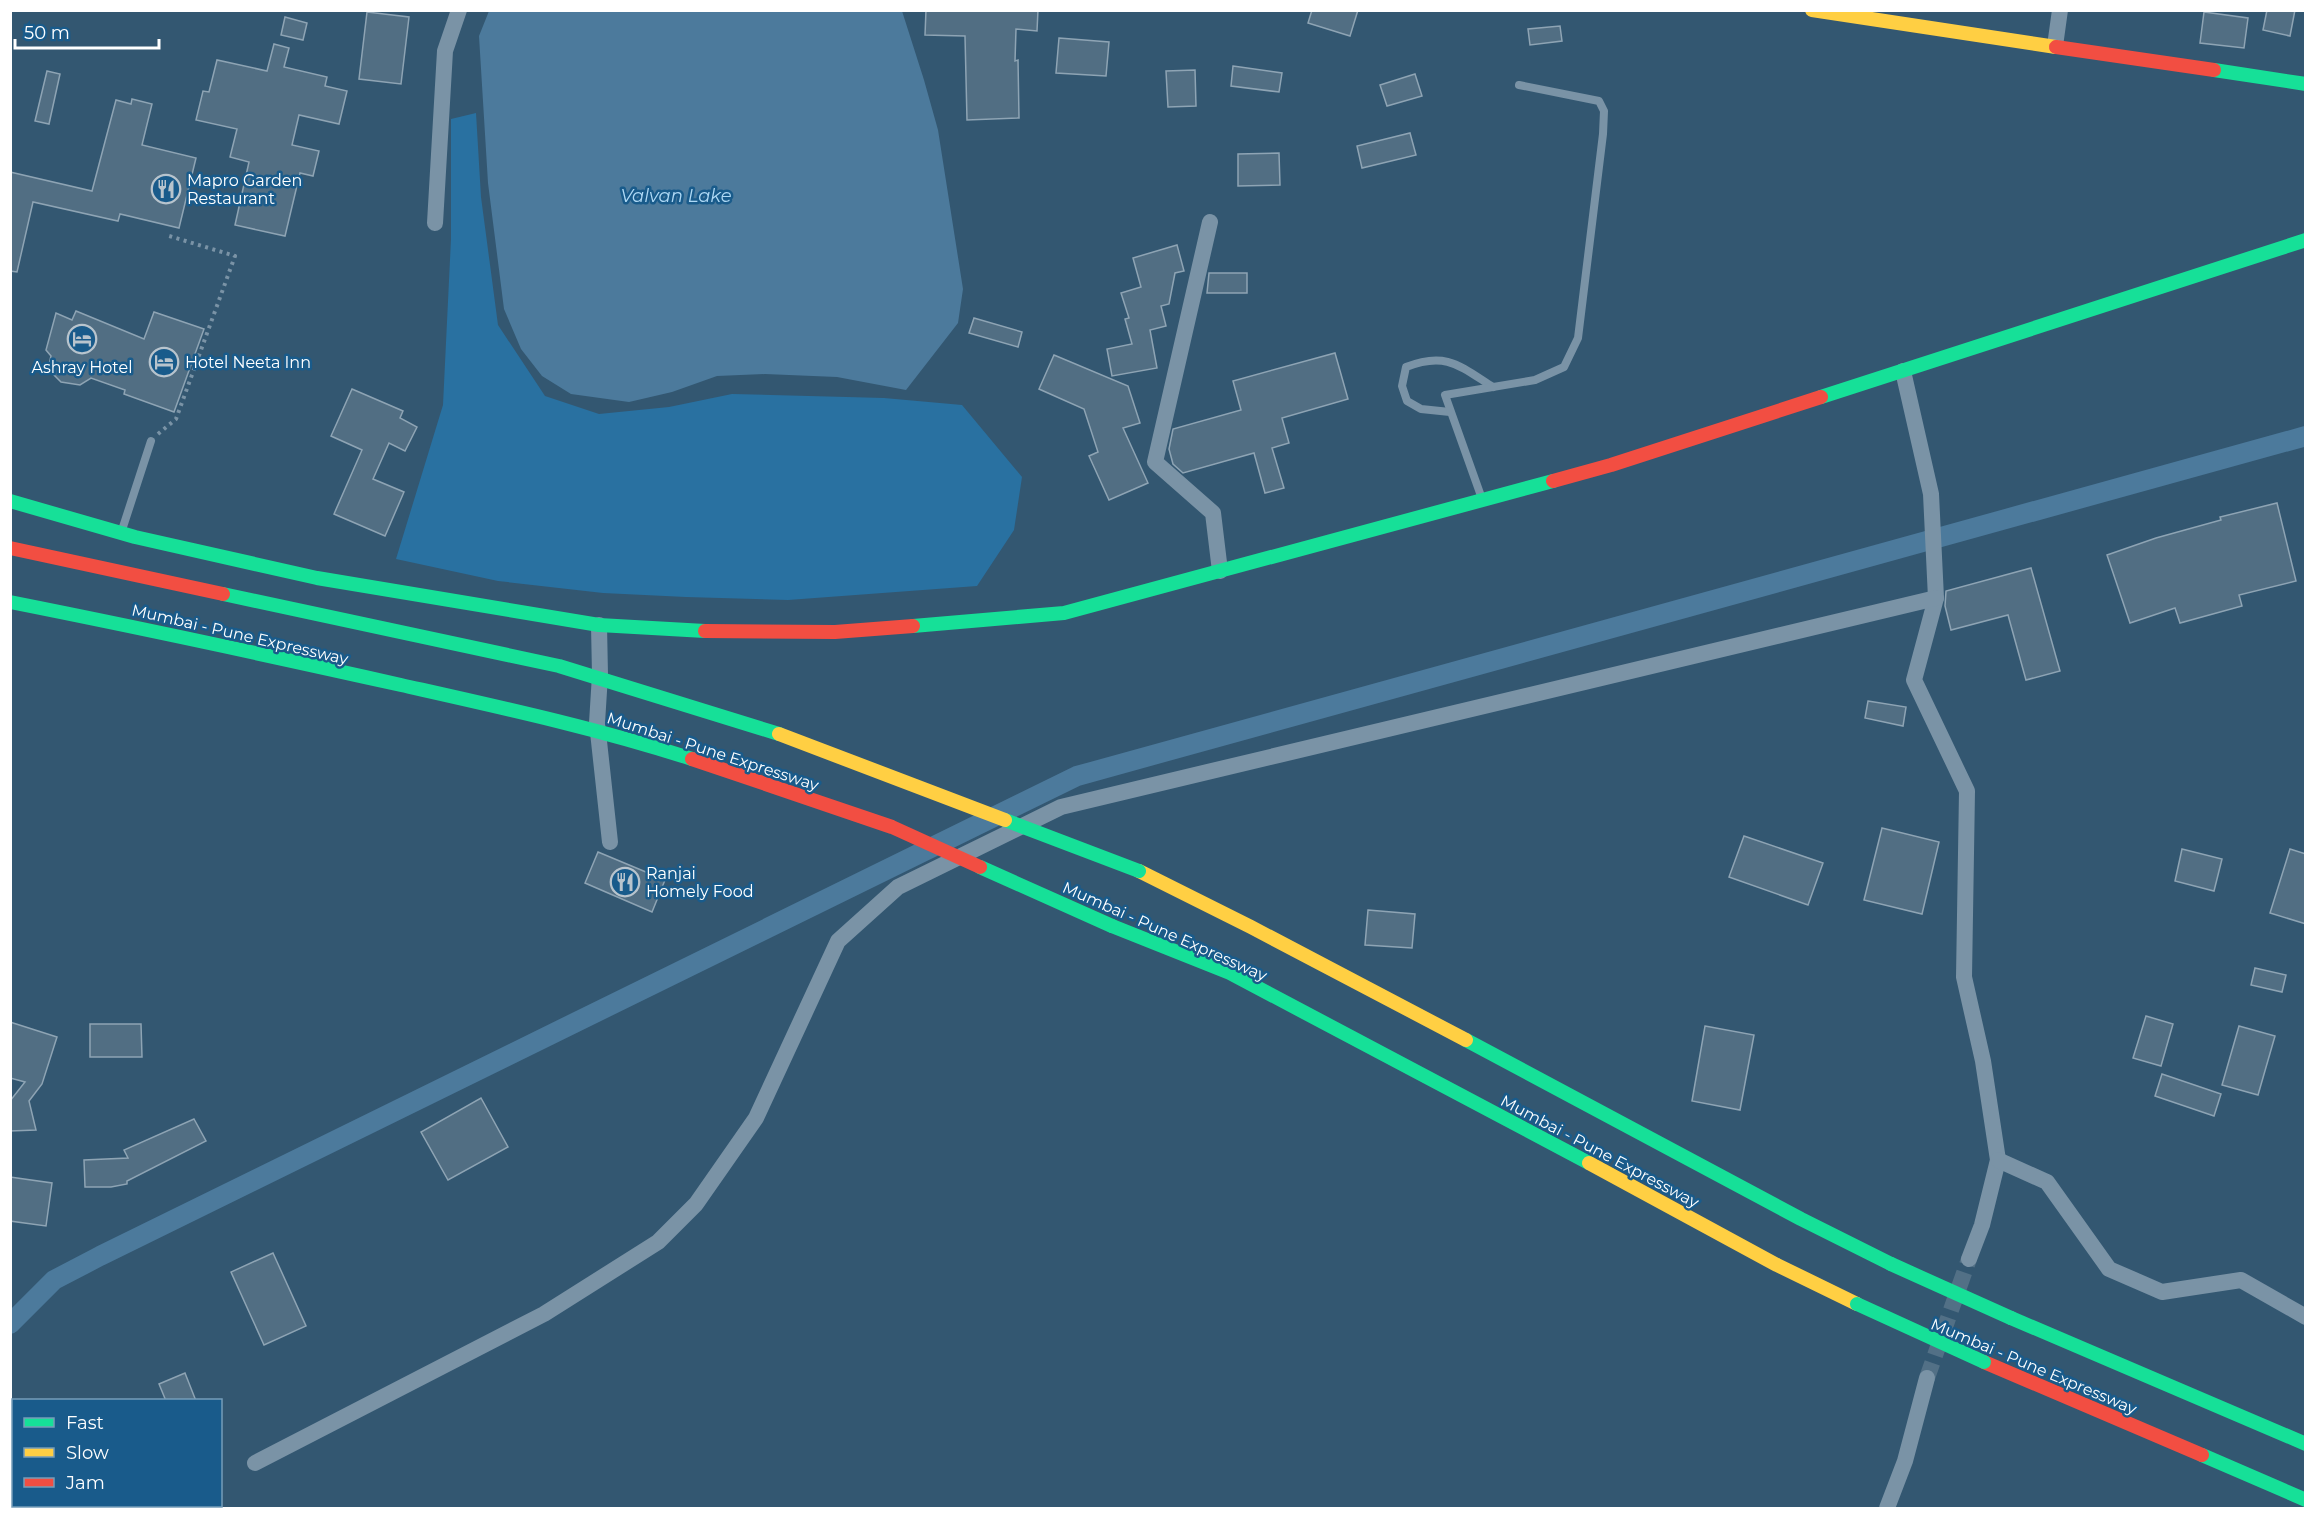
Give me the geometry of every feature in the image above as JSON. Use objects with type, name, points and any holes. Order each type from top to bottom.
[{"type":"main road","points":[[1812,10],[2306,84]]},
{"type":"main road","points":[[10,501],[121,534],[317,578],[599,625],[727,632],[835,632],[1064,613],[1611,465],[2306,240]]},
{"type":"main road","name":"Mumbai - Pune Expressway","points":[[10,548],[559,666],[758,726],[1139,871],[1262,932],[1657,1141],[1801,1220],[1891,1264],[2011,1318],[2306,1444]]},
{"type":"main road","name":"Mumbai - Pune Expressway","points":[[10,602],[181,636],[538,716],[634,740],[892,827],[1112,926],[1230,973],[1777,1265],[1919,1334],[2306,1500]]},
{"type":"street","points":[[435,223],[445,51],[459,10]]},
{"type":"street","points":[[2055,46],[2060,10]]},
{"type":"street","points":[[1210,222],[1155,462],[1213,513],[1220,571]]},
{"type":"street","points":[[1903,371],[1931,494],[1936,598],[1914,680],[1967,791],[1964,977],[1983,1061],[1998,1160],[1982,1225],[1969,1259]]},
{"type":"street","points":[[255,1462],[544,1314],[658,1242],[696,1204],[756,1118],[838,941],[898,887],[1060,807],[1936,598]]},
{"type":"street","points":[[599,625],[600,675],[597,723],[610,843]]},
{"type":"street","points":[[1998,1160],[2047,1182],[2109,1269],[2162,1292],[2241,1280],[2306,1317]]},
{"type":"street","points":[[1887,1509],[1905,1461],[1926,1378]]},
{"type":"lane","points":[[1482,500],[1445,395],[1535,380],[1564,367],[1578,338],[1603,134],[1604,111],[1599,101],[1519,85]]},
{"type":"lane","points":[[1450,412],[1421,409],[1407,401],[1401,386],[1406,367],[1424,360],[1448,361],[1493,387]]},
{"type":"lane","points":[[121,534],[151,441]]},
{"type":"path","points":[[151,441],[176,418],[235,256],[166,235]]},
{"type":"shaded area","points":[[476,113],[481,197],[498,325],[545,396],[599,414],[669,407],[732,394],[884,398],[962,405],[1022,477],[1014,530],[977,586],[788,600],[686,597],[603,593],[498,581],[396,559],[443,405],[451,239],[451,119]]},
{"type":"water","name":"Valvan Lake","points":[[489,11],[902,11],[938,130],[963,289],[958,323],[906,390],[837,377],[765,374],[717,376],[672,392],[629,402],[571,394],[542,376],[521,349],[504,309],[488,183],[479,36]]},
{"type":"building","points":[[926,10],[1038,10],[1037,31],[1016,29],[1015,61],[1018,60],[1019,118],[967,120],[965,36],[925,35]]},
{"type":"building","points":[[1312,10],[1358,10],[1350,36],[1308,23]]},
{"type":"building","points":[[2267,10],[2295,10],[2290,36],[2263,30]]},
{"type":"building","points":[[367,12],[409,17],[401,84],[359,79]]},
{"type":"building","points":[[2204,12],[2248,18],[2244,48],[2200,43]]},
{"type":"building","points":[[285,17],[307,23],[303,40],[281,35]]},
{"type":"building","points":[[1560,26],[1562,41],[1530,45],[1528,29]]},
{"type":"building","points":[[1059,38],[1109,42],[1106,76],[1056,73]]},
{"type":"building","points":[[274,44],[289,48],[284,67],[327,77],[325,86],[347,91],[339,124],[299,115],[292,145],[319,151],[313,176],[300,173],[285,236],[235,225],[249,162],[230,157],[237,129],[196,120],[203,91],[209,92],[217,60],[267,71]]},
{"type":"building","points":[[1233,66],[1282,73],[1279,92],[1231,86]]},
{"type":"building","points":[[1195,70],[1196,106],[1168,107],[1166,71]]},
{"type":"building","points":[[47,71],[60,74],[49,124],[35,121]]},
{"type":"building","points":[[1415,74],[1422,96],[1387,106],[1380,85]]},
{"type":"building","points":[[132,99],[152,104],[142,145],[196,158],[179,228],[120,214],[118,221],[33,202],[17,272],[10,271],[10,172],[92,191],[116,100],[131,104]]},
{"type":"building","points":[[1410,133],[1416,155],[1362,168],[1357,146]]},
{"type":"building","points":[[1279,153],[1280,185],[1238,186],[1238,154]]},
{"type":"building","points":[[1177,245],[1184,271],[1175,273],[1169,304],[1161,306],[1166,326],[1150,330],[1157,368],[1112,376],[1107,349],[1132,344],[1125,319],[1129,318],[1121,293],[1141,287],[1133,258]]},
{"type":"building","points":[[1209,273],[1247,273],[1247,293],[1207,293]]},
{"type":"building","points":[[76,311],[144,339],[154,312],[204,329],[174,412],[124,394],[125,390],[91,378],[80,385],[61,382],[48,369],[51,356],[46,350],[56,313],[72,320]]},
{"type":"building","points":[[974,318],[1022,332],[1018,347],[969,333]]},
{"type":"building","points":[[1335,353],[1348,399],[1282,418],[1289,443],[1272,448],[1284,488],[1265,493],[1254,453],[1183,473],[1173,464],[1169,449],[1173,429],[1241,410],[1233,381]]},
{"type":"building","points":[[1054,355],[1128,386],[1140,423],[1123,428],[1148,483],[1109,500],[1089,456],[1098,452],[1084,409],[1039,389]]},
{"type":"building","points":[[352,389],[403,411],[400,418],[417,427],[405,451],[389,443],[373,479],[404,492],[385,536],[334,514],[362,450],[331,436]]},
{"type":"building","points":[[2277,503],[2296,581],[2239,595],[2242,606],[2180,623],[2175,608],[2130,623],[2107,555],[2156,538],[2221,520],[2220,517]]},
{"type":"building","points":[[2031,568],[2060,671],[2026,680],[2008,615],[1951,630],[1945,606],[1946,591]]},
{"type":"building","points":[[1868,701],[1906,707],[1903,726],[1865,718]]},
{"type":"building","points":[[1882,828],[1939,842],[1922,914],[1864,900]]},
{"type":"building","points":[[1744,836],[1823,863],[1808,905],[1729,877]]},
{"type":"building","points":[[2182,849],[2222,859],[2214,891],[2175,881]]},
{"type":"building","points":[[2290,849],[2306,854],[2306,924],[2270,913]]},
{"type":"building","name":"Ranjai Homely Food","points":[[598,852],[665,880],[652,912],[585,883]]},
{"type":"building","points":[[1368,910],[1415,914],[1412,948],[1365,945]]},
{"type":"building","points":[[2255,968],[2286,975],[2282,992],[2251,985]]},
{"type":"building","points":[[2146,1016],[2173,1024],[2161,1066],[2133,1058]]},
{"type":"building","points":[[10,1022],[57,1037],[42,1084],[29,1101],[36,1130],[10,1131],[10,1101],[25,1082],[10,1078]]},
{"type":"building","points":[[90,1024],[141,1024],[142,1057],[90,1057]]},
{"type":"building","points":[[1705,1026],[1754,1035],[1740,1110],[1692,1101]]},
{"type":"building","points":[[2239,1026],[2275,1036],[2258,1095],[2222,1085]]},
{"type":"building","points":[[2162,1074],[2221,1094],[2214,1116],[2155,1096]]},
{"type":"building","points":[[481,1098],[508,1147],[448,1180],[421,1132]]},
{"type":"building","points":[[194,1119],[206,1141],[127,1181],[127,1184],[111,1187],[85,1187],[84,1160],[128,1158],[124,1150]]},
{"type":"building","points":[[10,1177],[52,1183],[46,1226],[10,1221]]},
{"type":"building","points":[[273,1253],[306,1326],[264,1345],[231,1272]]},
{"type":"building","points":[[185,1373],[195,1399],[165,1399],[159,1384]]},
{"type":"waterway","points":[[10,1324],[54,1280],[100,1256],[1077,776],[2306,436]]},
{"type":"tunnel","points":[[1927,1378],[1969,1259]]},
{"type":"traffic: fast","points":[[2214,70],[2306,84]]},
{"type":"traffic: fast","points":[[1821,397],[2306,240]]},
{"type":"traffic: fast","points":[[913,626],[1064,613],[1553,481]]},
{"type":"traffic: fast","points":[[10,501],[135,537],[317,578],[599,625],[705,631]]},
{"type":"traffic: fast","points":[[223,594],[559,666],[779,734]]},
{"type":"traffic: fast","points":[[10,602],[474,701],[584,728],[692,759]]},
{"type":"traffic: fast","points":[[1005,820],[1139,871]]},
{"type":"traffic: fast","points":[[980,867],[1112,926]]},
{"type":"traffic: fast","points":[[1112,926],[1230,973],[1589,1163]]},
{"type":"traffic: fast","points":[[1466,1040],[1801,1219],[1891,1264]]},
{"type":"traffic: fast","points":[[1891,1264],[2011,1318]]},
{"type":"traffic: fast","points":[[1857,1304],[1984,1362]]},
{"type":"traffic: fast","points":[[2011,1318],[2306,1444]]},
{"type":"traffic: fast","points":[[2202,1455],[2306,1500]]},
{"type":"traffic: slow","points":[[1812,10],[2056,47]]},
{"type":"traffic: slow","points":[[779,734],[1005,820]]},
{"type":"traffic: slow","points":[[1139,871],[1466,1040]]},
{"type":"traffic: slow","points":[[1589,1163],[1777,1265],[1857,1304]]},
{"type":"traffic: jam","points":[[2056,47],[2214,70]]},
{"type":"traffic: jam","points":[[1553,481],[1611,465],[1821,397]]},
{"type":"traffic: jam","points":[[10,548],[223,594]]},
{"type":"traffic: jam","points":[[705,631],[835,632],[913,626]]},
{"type":"traffic: jam","points":[[692,759],[892,827],[980,867]]},
{"type":"traffic: jam","points":[[1984,1362],[2202,1455]]},
{"type":"place","name":"Mapro Garden Restaurant","points":[[166,189]]},
{"type":"place","name":"Ashray Hotel","points":[[82,339]]},
{"type":"place","name":"Hotel Neeta Inn","points":[[164,362]]},
{"type":"place","name":"Ranjai Homely Food","points":[[625,882]]}]
